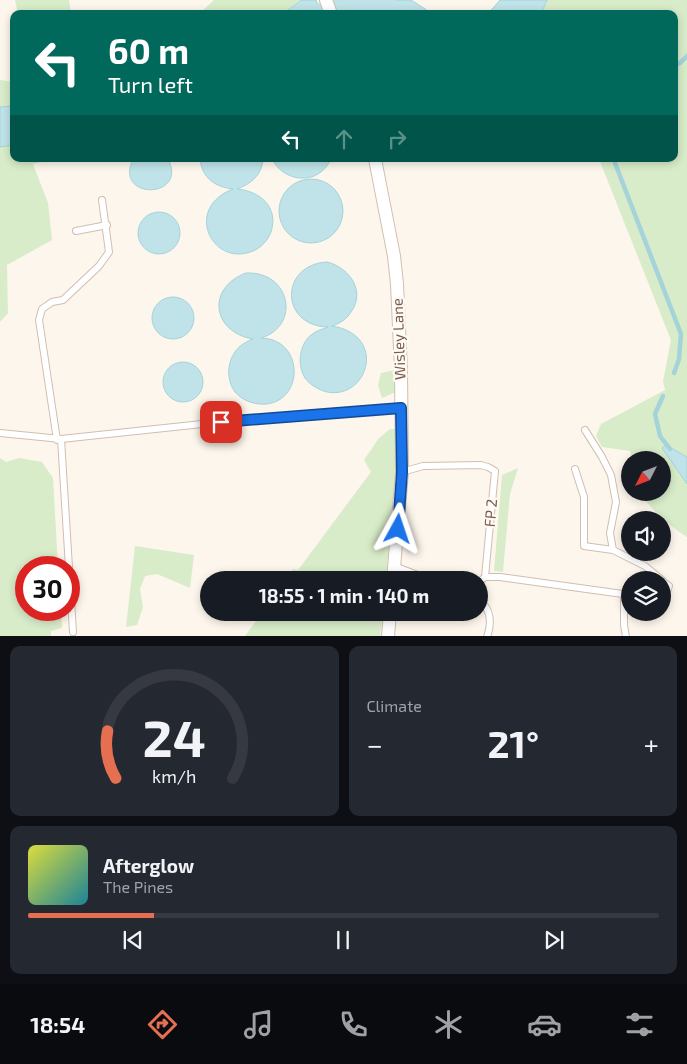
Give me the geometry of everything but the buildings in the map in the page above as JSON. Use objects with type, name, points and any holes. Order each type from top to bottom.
[{"type":"street","name":"Wisley Lane","points":[[376,162],[389,226],[396,275],[402,370],[402,472],[394,571]]},
{"type":"street","points":[[388,636],[389,621]]},
{"type":"lane","points":[[73,632],[59,440],[39,320],[42,309],[52,302],[63,300],[99,266],[109,252],[102,200]]},
{"type":"lane","points":[[76,231],[106,225]]},
{"type":"lane","points":[[0,433],[59,440],[221,422],[401,408]]},
{"type":"lane","points":[[585,430],[602,457],[611,476],[616,502],[610,534],[613,550]]},
{"type":"lane","name":"FP 2","points":[[402,472],[423,466],[481,465],[495,471],[486,571]]},
{"type":"lane","points":[[575,469],[584,496],[584,546],[613,550],[651,571]]},
{"type":"lane","points":[[394,566],[407,571]]},
{"type":"lane","points":[[488,577],[621,593]]},
{"type":"lane","points":[[487,636],[490,621],[488,610]]},
{"type":"lane","points":[[624,621],[626,636]]},
{"type":"green space","points":[[15,0],[69,0],[70,10],[17,10]]},
{"type":"green space","points":[[214,0],[303,0],[288,10],[203,10]]},
{"type":"green space","points":[[547,0],[687,0],[687,537],[671,526],[671,511],[655,511],[646,501],[671,501],[671,451],[630,451],[602,447],[596,436],[601,424],[665,390],[663,381],[671,340],[600,162],[678,162],[678,10],[543,10]]},
{"type":"green space","points":[[0,80],[10,81],[10,106],[0,107]]},
{"type":"green space","points":[[10,146],[10,162],[42,162],[33,164],[48,203],[52,240],[7,265],[8,313],[0,322],[0,147]]},
{"type":"green space","points":[[395,370],[396,392],[382,398],[378,385],[381,373]]},
{"type":"green space","points":[[390,429],[397,429],[398,440],[387,571],[292,571],[293,569],[298,570],[371,472],[364,460],[379,438]]},
{"type":"green space","points":[[0,458],[6,462],[19,458],[42,462],[53,478],[57,556],[15,556],[15,621],[62,621],[62,628],[51,631],[51,636],[0,636]]},
{"type":"green space","points":[[518,468],[510,494],[503,572],[494,571],[502,475]]},
{"type":"green space","points":[[135,546],[194,555],[190,588],[157,574],[145,576],[140,589],[143,607],[137,625],[126,627]]},
{"type":"green space","points":[[256,621],[382,621],[380,636],[245,636]]},
{"type":"water","points":[[316,0],[320,10],[288,10],[300,1]]},
{"type":"water","points":[[337,0],[411,0],[427,10],[341,10]]},
{"type":"water","points":[[500,0],[547,0],[543,10],[491,10]]},
{"type":"water","points":[[10,106],[10,146],[0,147],[0,107]]},
{"type":"water","points":[[132,162],[169,162],[172,172],[169,182],[161,188],[151,190],[141,188],[133,182],[130,173]]},
{"type":"water","points":[[200,162],[262,162],[255,178],[237,189],[245,190],[260,197],[270,208],[273,223],[271,232],[259,248],[238,254],[226,251],[215,244],[209,234],[207,221],[209,209],[218,198],[233,189],[215,184],[201,166]]},
{"type":"water","points":[[274,162],[329,162],[326,168],[318,174],[301,178],[293,177],[277,167]]},
{"type":"water","points":[[305,179],[317,179],[334,188],[341,199],[343,211],[341,223],[334,234],[317,243],[305,243],[293,238],[284,229],[279,217],[279,205],[284,193],[293,184]]},
{"type":"water","points":[[163,212],[171,215],[177,221],[180,233],[177,245],[171,251],[155,254],[147,251],[141,245],[138,229],[141,221],[147,215]]},
{"type":"water","points":[[327,262],[336,265],[349,276],[354,283],[357,299],[354,308],[348,316],[332,326],[350,332],[361,341],[366,353],[366,365],[361,377],[353,386],[341,392],[321,390],[312,385],[302,373],[300,355],[304,344],[313,334],[328,327],[312,324],[301,317],[294,307],[292,295],[294,284],[300,273],[311,266]]},
{"type":"water","points":[[246,273],[261,275],[273,281],[281,290],[285,300],[286,312],[282,322],[274,332],[261,338],[276,341],[286,349],[292,360],[294,373],[292,385],[285,396],[274,402],[252,403],[240,397],[235,392],[230,380],[229,366],[234,354],[243,344],[253,339],[239,335],[229,328],[222,319],[219,309],[220,299],[224,289],[233,280]]},
{"type":"water","points":[[173,297],[188,303],[194,318],[188,333],[173,339],[158,333],[152,318],[158,303]]},
{"type":"water","points":[[187,362],[194,365],[200,371],[203,382],[202,390],[194,399],[187,402],[179,402],[172,399],[164,390],[163,378],[166,371],[175,363]]},
{"type":"water","points":[[666,445],[687,457],[687,484],[671,461],[671,451],[664,451],[662,448]]},
{"type":"waterway","points":[[333,10],[378,8],[383,10]]},
{"type":"waterway","points":[[678,64],[687,56]]},
{"type":"waterway","points":[[615,163],[681,334],[679,359],[674,373]]},
{"type":"waterway","points":[[663,396],[655,414],[660,436],[670,449]]},
{"type":"route","points":[[221,422],[401,408],[402,472],[398,529]]}]
